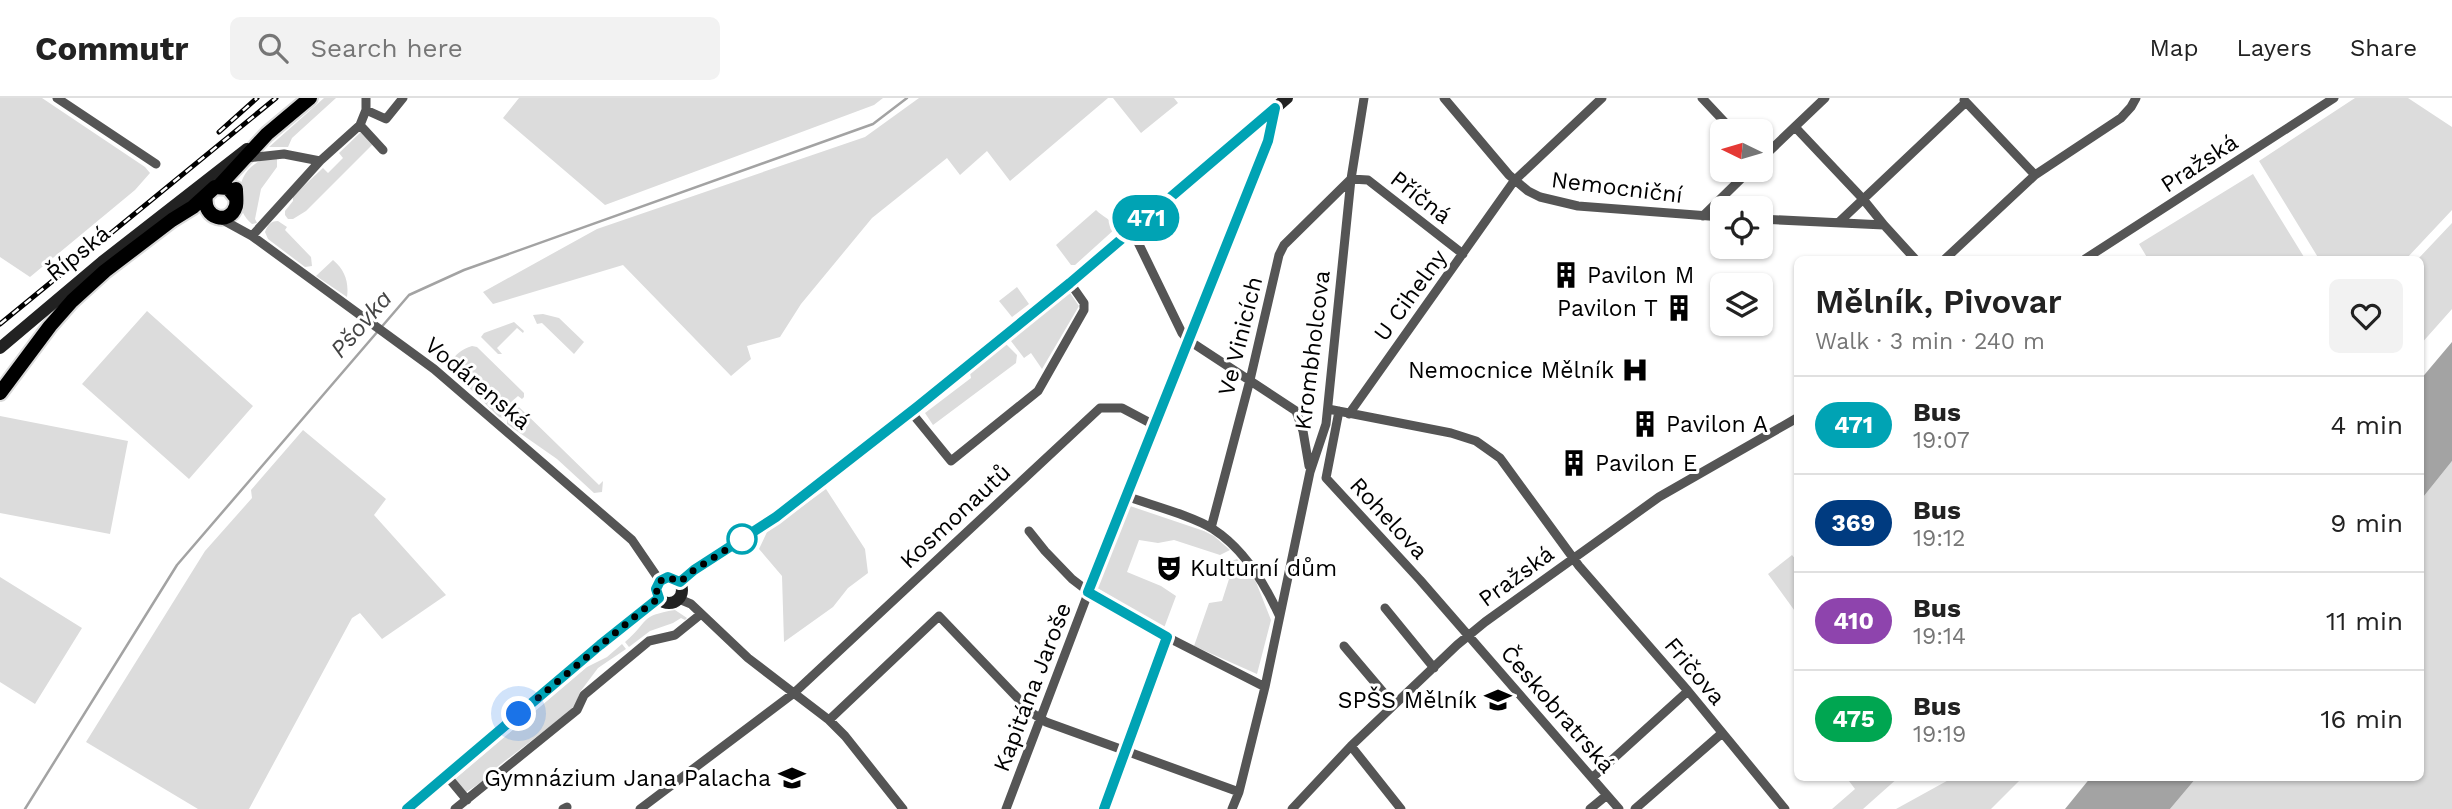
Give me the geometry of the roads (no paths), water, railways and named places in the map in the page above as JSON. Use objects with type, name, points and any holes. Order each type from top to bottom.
[{"type":"main road","points":[[247,158],[237,183],[236,200],[231,214],[214,216],[205,204],[211,189],[219,186],[267,134],[310,98]]},
{"type":"main road","points":[[219,186],[228,188],[236,200]]},
{"type":"main road","name":"Řípská","points":[[0,393],[50,326],[85,289],[206,196]]},
{"type":"main road","name":"Řípská","points":[[160,230],[214,216]]},
{"type":"street","points":[[57,98],[156,164]]},
{"type":"street","points":[[252,236],[320,161],[360,125],[366,110],[366,98]]},
{"type":"street","points":[[366,110],[386,119],[403,98]]},
{"type":"street","points":[[680,582],[776,517],[911,412],[1070,283],[1287,98]]},
{"type":"street","name":"Krombholcova","points":[[1232,809],[1239,792],[1265,687],[1310,472],[1333,410],[1352,179],[1364,98]]},
{"type":"street","name":"Nemocniční","points":[[1444,98],[1514,181],[1540,197],[1578,206],[1710,216]]},
{"type":"street","name":"U Cihelny","points":[[1349,414],[1514,181],[1602,98]]},
{"type":"street","points":[[1702,98],[1722,119]]},
{"type":"street","points":[[1773,148],[1825,98]]},
{"type":"street","points":[[1948,256],[2035,175],[2121,118],[2132,107],[2136,98]]},
{"type":"street","name":"Pražská","points":[[2090,256],[2334,98]]},
{"type":"street","points":[[1838,223],[1964,100],[2035,175]]},
{"type":"street","name":"Kapitána Jaroše","points":[[1006,809],[1088,592],[1268,141],[1275,108]]},
{"type":"street","points":[[360,125],[383,150]]},
{"type":"street","points":[[1795,128],[1863,199],[1912,256]]},
{"type":"street","name":"Řípská","points":[[0,348],[102,262],[267,134]]},
{"type":"street","points":[[247,158],[284,154],[320,161]]},
{"type":"street","name":"Příčná","points":[[1352,179],[1368,180],[1463,254]]},
{"type":"street","name":"Ve Vinicích","points":[[1211,528],[1279,255],[1284,245],[1352,179]]},
{"type":"street","points":[[1703,216],[1738,182]]},
{"type":"street","name":"Vodárenská","points":[[236,200],[239,216],[252,236]]},
{"type":"street","name":"Vodárenská","points":[[214,216],[252,236],[434,369],[632,540],[660,581]]},
{"type":"street","points":[[1773,220],[1884,225]]},
{"type":"street","points":[[1132,230],[1182,333],[1188,340],[1296,411],[1303,431],[1310,472]]},
{"type":"street","points":[[911,412],[951,461],[1038,391],[1084,310],[1084,303],[1070,283]]},
{"type":"street","points":[[38,317],[85,289]]},
{"type":"street","name":"Kosmonautů","points":[[640,809],[794,693],[1100,408],[1122,408],[1154,425]]},
{"type":"street","points":[[1333,410],[1349,414]]},
{"type":"street","name":"Rohelova","points":[[1333,410],[1326,478],[1468,635]]},
{"type":"street","name":"Fričova","points":[[1349,414],[1451,433],[1476,441],[1500,458],[1574,558],[1785,809]]},
{"type":"street","name":"Pražská","points":[[1292,809],[1351,746],[1468,635],[1659,497],[1794,420]]},
{"type":"street","points":[[1126,496],[1211,528],[1225,538],[1262,580],[1279,615],[1280,612]]},
{"type":"street","points":[[1029,531],[1072,579],[1088,592],[1167,637],[1265,687]]},
{"type":"street","points":[[679,599],[683,590],[680,582],[668,577],[660,581],[656,589],[659,598],[667,603],[679,599],[691,604],[748,658],[829,720],[903,809]]},
{"type":"street","points":[[407,809],[659,598]]},
{"type":"street","points":[[1385,608],[1434,667]]},
{"type":"street","points":[[455,809],[577,710],[584,695],[649,641],[675,635],[701,614]]},
{"type":"street","points":[[829,720],[939,616],[1039,718],[1239,792]]},
{"type":"street","name":"Českobratrská","points":[[1468,635],[1619,809]]},
{"type":"street","points":[[1104,809],[1167,637]]},
{"type":"street","points":[[1344,646],[1394,705]]},
{"type":"street","points":[[1592,778],[1688,691]]},
{"type":"street","points":[[1635,809],[1721,734]]},
{"type":"street","points":[[1351,746],[1401,809]]},
{"type":"street","points":[[447,776],[467,800]]},
{"type":"street","points":[[1590,809],[1607,795]]},
{"type":"waterway","name":"Pšovka","points":[[25,809],[177,565],[409,295],[464,270],[873,124],[907,98]]},
{"type":"railway","points":[[219,132],[257,98]]},
{"type":"railway","points":[[0,324],[276,98]]},
{"type":"place","name":"Pavilon M","points":[[1566,275]]},
{"type":"place","name":"Pavilon T","points":[[1679,308]]},
{"type":"place","name":"Nemocnice Mělník","points":[[1635,370]]},
{"type":"place","name":"Pavilon A","points":[[1645,424]]},
{"type":"place","name":"Pavilon E","points":[[1574,463]]},
{"type":"place","name":"Kulturní dům","points":[[1169,568]]},
{"type":"place","name":"SPŠS Mělník","points":[[1498,700]]},
{"type":"place","name":"Gymnázium Jana Palacha","points":[[792,778]]}]
